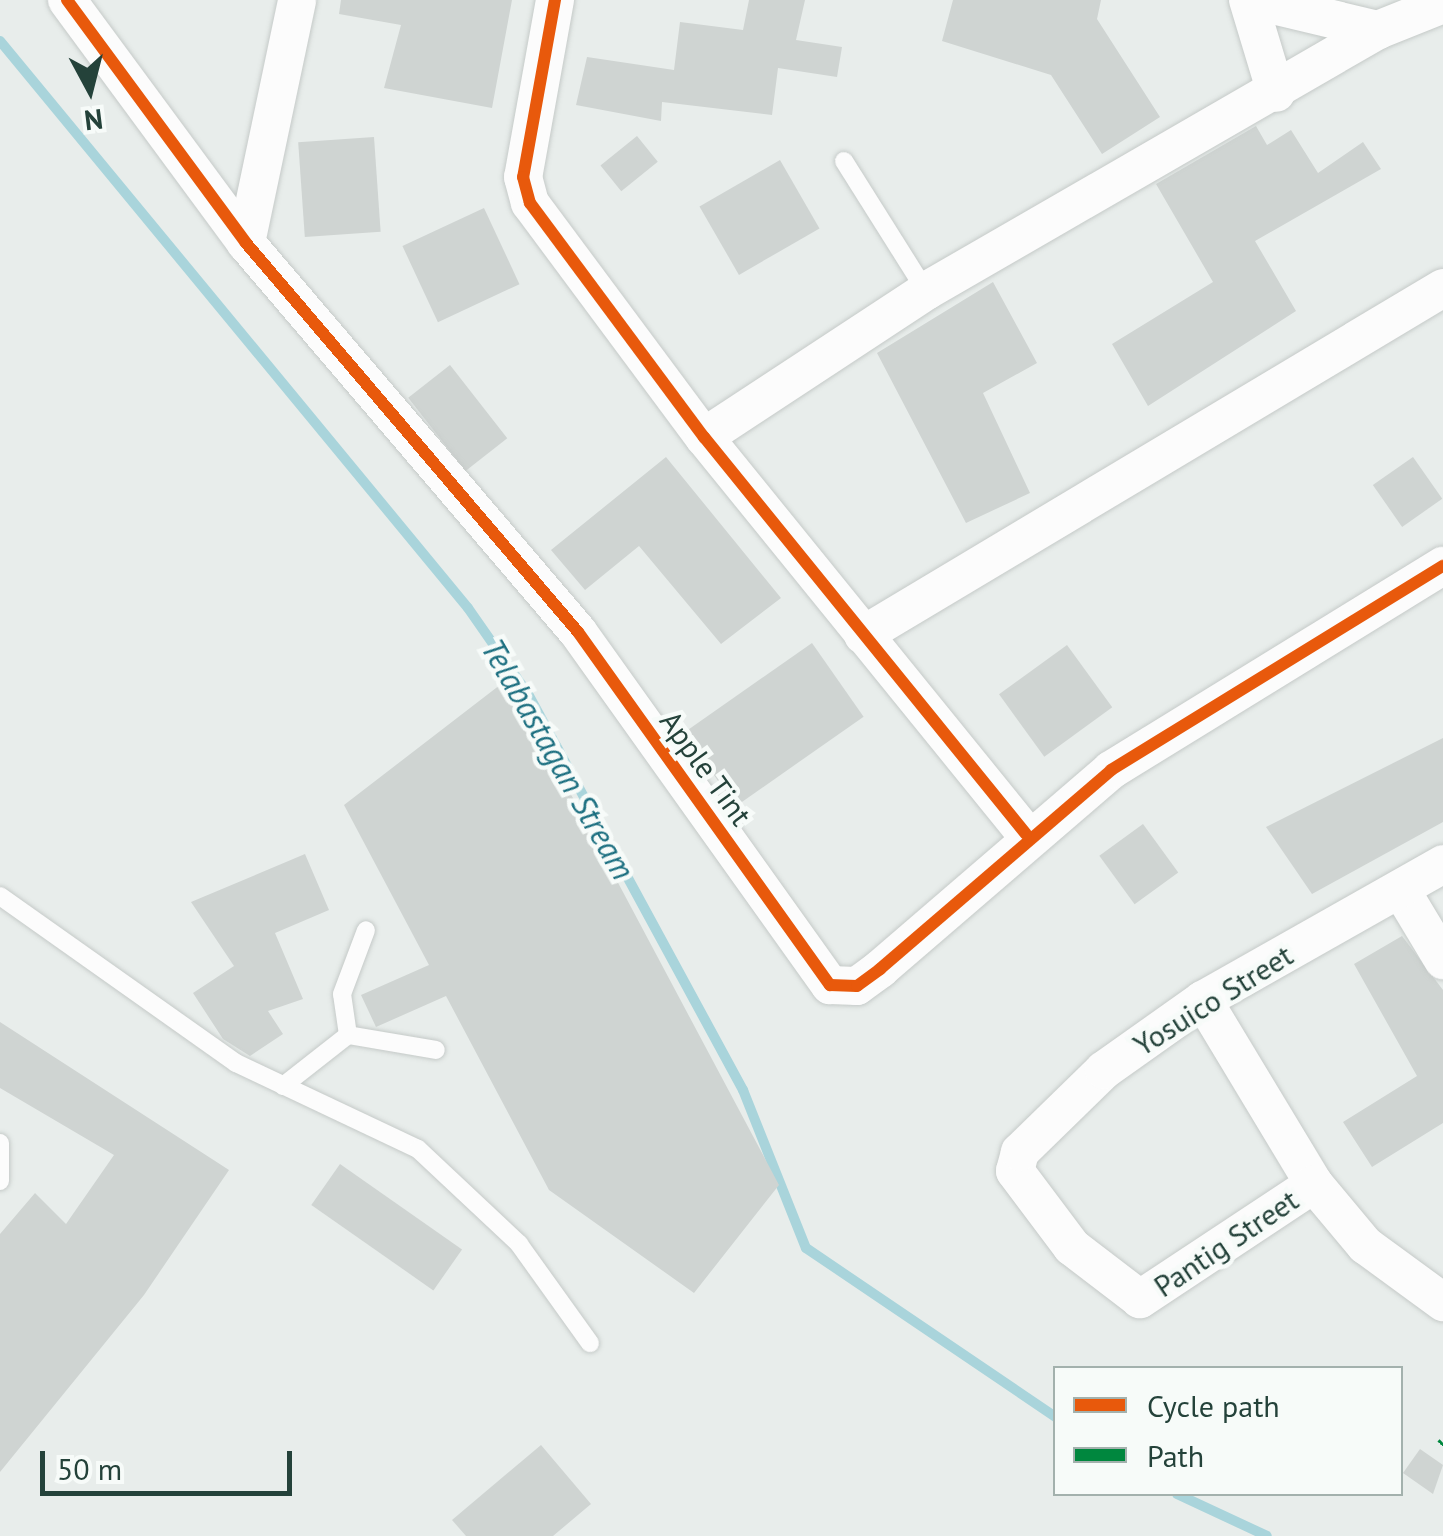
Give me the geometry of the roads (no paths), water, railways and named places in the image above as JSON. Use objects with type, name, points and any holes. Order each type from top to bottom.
[{"type":"street","name":"Apple Tint","points":[[67,0],[246,243],[513,548],[830,985],[857,986],[880,969],[1026,834],[1111,770],[1443,566]]},
{"type":"street","points":[[246,243],[297,0]]},
{"type":"street","points":[[554,0],[522,177],[530,203],[704,436],[1026,834]]},
{"type":"street","points":[[1276,93],[1250,0],[1378,30]]},
{"type":"street","points":[[704,436],[926,291],[1276,93],[1378,30],[1443,4]]},
{"type":"street","points":[[863,635],[1443,288]]},
{"type":"street","name":"Yosuico Street","points":[[1014,1171],[1066,1102],[1204,1000],[1443,864]]},
{"type":"street","points":[[1401,890],[1443,960]]},
{"type":"street","points":[[1204,1000],[1314,1184],[1365,1245],[1443,1302]]},
{"type":"street","name":"Pantig Street","points":[[1014,1171],[1072,1247],[1140,1299],[1314,1184]]},
{"type":"lane","points":[[844,161],[926,291]]},
{"type":"lane","points":[[0,896],[283,1086],[418,1149],[471,1192],[590,1344]]},
{"type":"lane","points":[[348,1035],[342,994],[366,930]]},
{"type":"lane","points":[[283,1086],[348,1035],[436,1050]]},
{"type":"lane","points":[[0,1143],[0,1180]]},
{"type":"waterway","name":"Telabastagan Stream","points":[[0,41],[468,608],[528,694],[743,1090],[806,1248],[1053,1415]]},
{"type":"waterway","name":"Telabastagan Stream","points":[[1181,1496],[1267,1536]]}]
